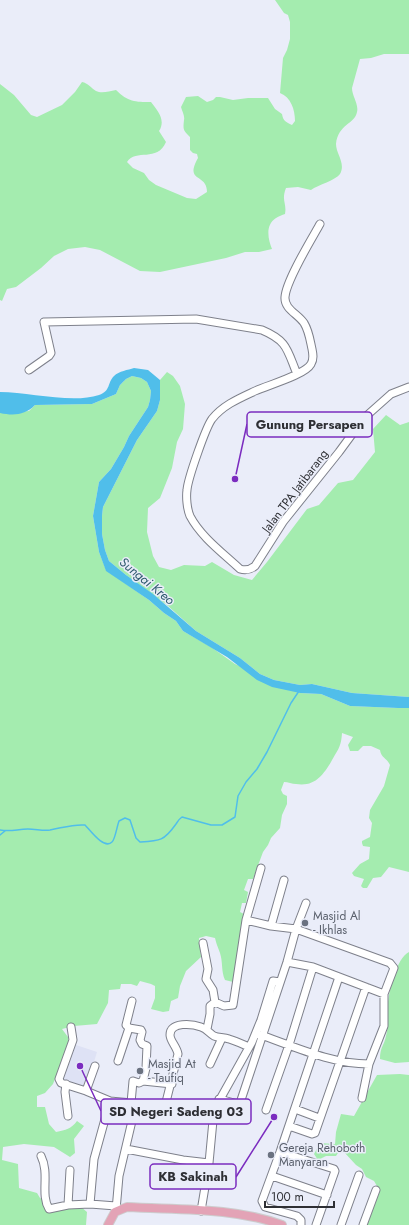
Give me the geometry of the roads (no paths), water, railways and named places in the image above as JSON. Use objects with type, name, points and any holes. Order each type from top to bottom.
[{"type":"main road","points":[[108,1225],[116,1209],[127,1207],[228,1213],[257,1217],[282,1225]]},
{"type":"street","points":[[29,370],[51,353],[44,322],[196,319],[262,330],[271,334],[284,343],[297,374],[311,365],[313,353],[309,333],[304,322],[287,306],[285,296],[294,272],[320,224]]},
{"type":"street","name":"Jalan TPA Jatibarang","points":[[297,374],[257,390],[230,404],[211,420],[197,455],[187,489],[187,501],[190,515],[200,531],[240,569],[248,570],[255,566],[283,522],[364,418],[391,394],[409,388]]},
{"type":"street","points":[[215,1002],[224,1006],[233,1005],[246,920],[261,868]]},
{"type":"street","points":[[271,926],[284,880]]},
{"type":"street","points":[[219,1099],[240,1104],[273,981],[280,982],[296,928],[306,903]]},
{"type":"street","points":[[246,920],[271,926],[296,928],[390,963],[394,968],[384,994],[384,1026],[369,1064],[362,1098]]},
{"type":"street","points":[[203,943],[208,969],[206,979],[213,990],[215,1002]]},
{"type":"street","points":[[287,962],[313,968],[384,994]]},
{"type":"street","points":[[266,1110],[289,1045],[313,968]]},
{"type":"street","points":[[301,1225],[301,1220],[297,1216],[263,1205],[262,1201],[295,1110],[339,977]]},
{"type":"street","points":[[289,1126],[314,1134],[366,987]]},
{"type":"street","points":[[118,1061],[129,1028],[126,1025],[132,1001]]},
{"type":"street","points":[[207,1030],[210,1006],[215,1002]]},
{"type":"street","points":[[165,1106],[172,1084],[178,1054],[177,1049],[170,1039],[170,1032],[173,1028],[187,1024],[201,1027],[215,1036],[229,1039],[249,1047]]},
{"type":"street","points":[[71,1027],[73,1040],[59,1078],[61,1083],[110,1101],[165,1106],[213,1113]]},
{"type":"street","points":[[129,1028],[141,1030],[140,1040],[142,1044],[147,1046],[146,1068],[143,1081]]},
{"type":"street","points":[[259,1034],[340,1061],[356,1064],[369,1064]]},
{"type":"street","points":[[201,1211],[209,1163],[213,1113],[219,1099],[249,1047],[259,1034]]},
{"type":"street","points":[[210,1064],[222,1038]]},
{"type":"street","points":[[86,1091],[95,1066]]},
{"type":"street","points":[[40,1156],[45,1166],[46,1201],[50,1210],[68,1205],[90,1204],[116,1209],[118,1186],[126,1149],[133,1103],[133,1081],[139,1083],[143,1081],[172,1084]]},
{"type":"street","points":[[66,1084],[65,1092],[68,1116]]},
{"type":"street","points":[[90,1204],[94,1159],[110,1101]]},
{"type":"street","points":[[295,1110],[320,1118]]},
{"type":"street","points":[[126,1149],[183,1160],[209,1163]]},
{"type":"street","points":[[280,1152],[333,1168],[334,1171],[327,1195],[316,1225]]},
{"type":"street","points":[[68,1205],[70,1170]]},
{"type":"street","points":[[341,1225],[359,1175]]},
{"type":"street","points":[[272,1176],[327,1195]]},
{"type":"street","points":[[363,1225],[376,1190]]},
{"type":"water","points":[[134,368],[148,370],[160,380],[160,400],[157,411],[137,440],[103,507],[102,534],[109,561],[153,594],[196,631],[240,658],[260,674],[274,680],[300,685],[312,684],[352,693],[409,697],[409,708],[350,706],[321,694],[300,693],[272,687],[257,680],[227,657],[183,631],[176,621],[149,600],[106,571],[99,552],[93,516],[99,482],[111,469],[129,436],[148,407],[151,391],[147,382],[141,378],[132,376],[120,385],[116,394],[92,404],[35,405],[27,411],[19,414],[0,413],[0,392],[63,398],[88,397],[103,393],[116,374]]},
{"type":"waterway","points":[[0,830],[47,830],[85,825],[101,841],[109,844],[114,839],[119,821],[125,818],[130,820],[136,838],[140,842],[152,841],[165,837],[182,817],[211,825],[222,825],[235,817],[238,796],[267,752],[291,703],[299,691]]},
{"type":"waterway","points":[[0,835],[5,831]]},
{"type":"place","name":"Gunung Persapen","points":[[235,479]]},
{"type":"place","name":"Masjid Al - Ikhlas","points":[[305,923]]},
{"type":"place","name":"SD Negeri Sadeng 03","points":[[80,1066]]},
{"type":"place","name":"Masjid At - Taufiq","points":[[140,1071]]},
{"type":"place","name":"KB Sakinah","points":[[274,1117]]},
{"type":"place","name":"Gereja Rehoboth Manyaran","points":[[271,1155]]},
{"type":"water label","name":"Sungai Kreo","points":[[147,581]]}]
